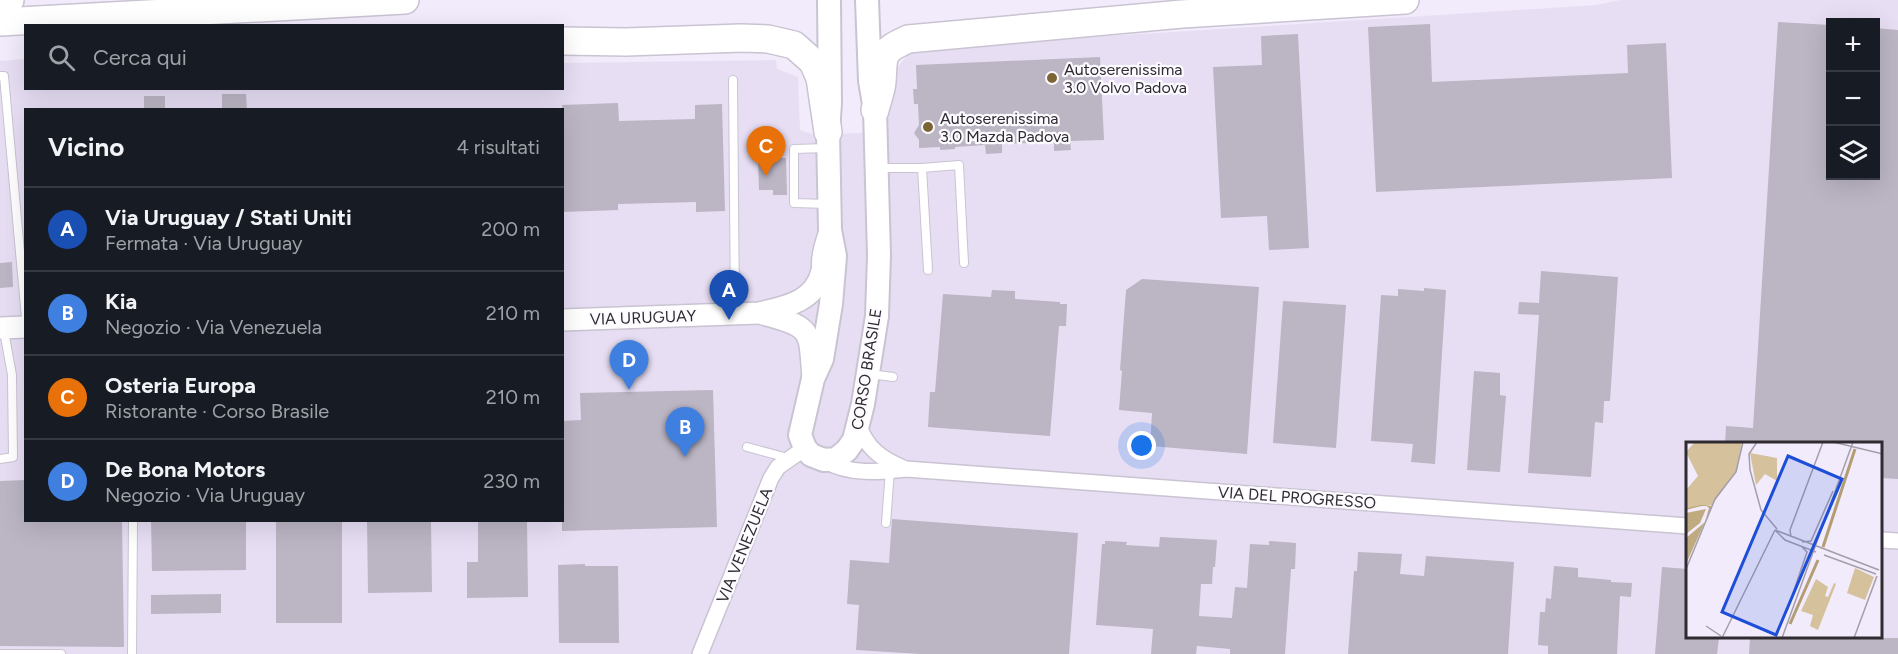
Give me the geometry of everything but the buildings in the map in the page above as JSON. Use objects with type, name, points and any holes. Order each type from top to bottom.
[{"type":"highway","points":[[0,1],[10,0]]},
{"type":"highway","points":[[0,22],[405,0]]},
{"type":"highway","points":[[875,110],[882,84],[882,60],[892,46],[908,39],[1182,14],[1405,0]]},
{"type":"highway","points":[[0,35],[24,36]]},
{"type":"highway","points":[[564,41],[626,42],[741,38],[768,39],[794,45],[813,62],[820,78],[828,140]]},
{"type":"main road","points":[[805,455],[800,435],[813,379],[822,359],[831,304],[835,256],[830,230],[829,0]]},
{"type":"main road","name":"CORSO BRASILE","points":[[805,455],[836,459],[854,440],[859,426],[877,316],[879,255],[877,168],[875,110],[870,81],[867,0]]},
{"type":"street","name":"VIA URUGUAY","points":[[564,320],[759,313],[789,307],[810,294],[822,272],[823,255],[830,230]]},
{"type":"street","name":"VIA URUGUAY","points":[[759,313],[800,326],[808,336],[811,348],[813,379]]},
{"type":"street","points":[[2,328],[24,327]]},
{"type":"street","points":[[859,426],[871,449],[891,467]]},
{"type":"street","name":"VIA DEL PROGRESSO","points":[[805,455],[837,468],[872,471],[891,467],[1686,526]]},
{"type":"street","name":"VIA VENEZUELA","points":[[700,654],[771,478],[778,467],[805,455]]},
{"type":"street","points":[[1883,540],[1898,541]]},
{"type":"lane","points":[[0,76],[4,76],[3,110],[24,300]]},
{"type":"lane","points":[[733,80],[735,314]]},
{"type":"lane","points":[[828,140],[794,150],[794,203],[830,204]]},
{"type":"lane","points":[[877,168],[958,165],[964,263]]},
{"type":"lane","points":[[922,168],[928,270]]},
{"type":"lane","points":[[0,459],[13,457],[12,375],[2,328]]},
{"type":"lane","points":[[868,374],[893,377]]},
{"type":"lane","points":[[747,447],[805,455]]},
{"type":"lane","points":[[886,523],[891,467]]},
{"type":"lane","points":[[132,654],[133,522]]},
{"type":"lane","points":[[0,654],[61,654]]},
{"type":"shaded area","points":[[1620,0],[1898,0],[1898,654],[0,654],[0,61],[24,59],[24,90],[564,90],[564,63],[776,60],[777,69],[798,77],[800,130],[815,135],[887,132],[887,80],[911,51],[1597,5]]},
{"type":"place","name":"Autoserenissima 3.0 Volvo Padova","points":[[1052,78]]},
{"type":"place","name":"Autoserenissima 3.0 Mazda Padova","points":[[928,127]]},
{"type":"place","name":"Osteria Europa","points":[[766,176]]},
{"type":"place","name":"Via Uruguay / Stati Uniti","points":[[729,320]]},
{"type":"place","name":"De Bona Motors","points":[[629,390]]},
{"type":"place","name":"Kia","points":[[685,457]]}]
